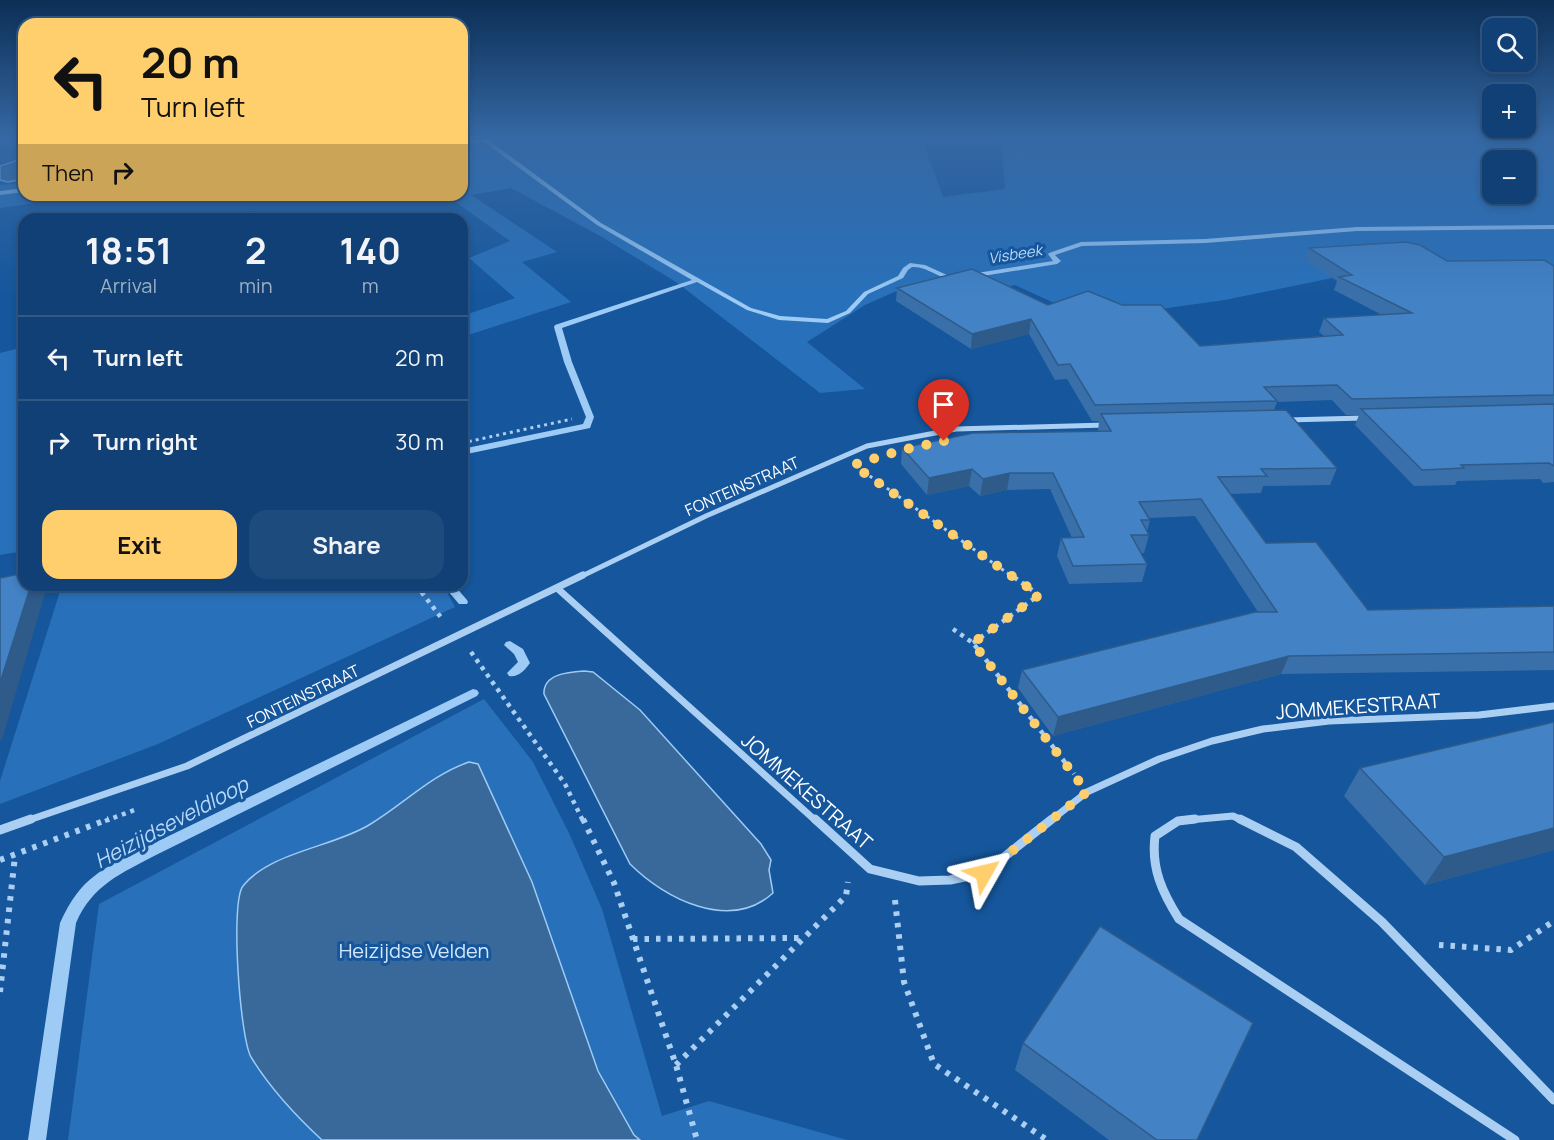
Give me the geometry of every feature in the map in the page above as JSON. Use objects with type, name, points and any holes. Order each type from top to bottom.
[{"type":"street","points":[[1283,420],[1367,418]]},
{"type":"street","name":"FONTEINSTRAAT","points":[[0,830],[187,766],[706,516],[867,446],[956,429],[1116,425]]},
{"type":"street","name":"JOMMEKESTRAAT","points":[[557,588],[870,869],[919,881],[950,880],[984,873],[1087,792],[1159,759],[1212,741],[1263,729],[1329,721],[1479,715],[1554,706]]},
{"type":"street","points":[[1515,1140],[1179,919],[1161,890],[1151,857],[1155,836],[1178,821],[1233,816],[1296,848],[1400,940],[1554,1100]]},
{"type":"path","points":[[468,442],[572,419]]},
{"type":"path","points":[[863,471],[1039,595],[973,643]]},
{"type":"path","points":[[420,591],[429,606],[445,622]]},
{"type":"path","points":[[953,629],[973,643],[1087,792]]},
{"type":"path","points":[[481,666],[565,784],[614,883],[676,1065],[697,1140]]},
{"type":"path","points":[[0,992],[17,825]]},
{"type":"path","points":[[676,1065],[846,896],[853,855]]},
{"type":"path","points":[[893,874],[904,982],[934,1064],[1047,1140]]},
{"type":"path","points":[[1400,940],[1461,948],[1511,950],[1554,921]]},
{"type":"path","points":[[633,939],[804,938]]},
{"type":"green space","points":[[0,192],[18,192],[18,201],[50,201],[0,208]]},
{"type":"green space","points":[[468,192],[487,192],[471,195],[557,252],[522,262],[571,302],[468,335],[468,314],[515,298],[469,258],[510,241],[454,201],[468,201]]},
{"type":"green space","points":[[519,192],[941,192],[943,197],[980,192],[1482,192],[1482,204],[1536,204],[1536,192],[1554,192],[1554,269],[1342,276],[1225,300],[1111,316],[1065,308],[1015,285],[980,294],[899,290],[865,305],[807,342],[865,389],[820,393],[676,282],[602,237]]},
{"type":"green space","points":[[18,348],[18,552],[0,555],[0,353]]},
{"type":"green space","points":[[60,591],[446,591],[455,607],[158,744],[0,804],[0,781]]},
{"type":"green space","name":"Heizijdse Velden","points":[[484,699],[533,762],[569,833],[602,909],[662,1116],[709,1101],[847,1140],[68,1140],[99,904]]},
{"type":"shaded area","points":[[593,672],[640,710],[761,844],[771,860],[769,870],[773,893],[756,904],[737,910],[718,910],[698,906],[661,889],[630,864],[544,694],[545,687],[552,678],[564,673]]},
{"type":"shaded area","points":[[469,762],[478,764],[532,882],[598,1071],[634,1135],[640,1140],[322,1140],[283,1101],[251,1057],[243,1025],[238,970],[237,917],[239,897],[243,886],[269,865],[354,833],[369,825],[442,774]]},
{"type":"building","points":[[1406,242],[1420,245],[1447,261],[1544,260],[1554,266],[1554,395],[1352,399],[1337,385],[1264,387],[1277,401],[1095,405],[1070,364],[1058,365],[1031,319],[972,334],[897,288],[972,269],[1048,305],[1088,291],[1122,305],[1161,305],[1200,346],[1343,335],[1324,318],[1412,313],[1339,277],[1352,275],[1309,248]]},
{"type":"building","points":[[1554,404],[1554,466],[1549,463],[1461,465],[1464,468],[1422,470],[1361,409]]},
{"type":"building","points":[[1286,410],[1337,468],[1261,469],[1267,476],[1218,477],[1266,543],[1316,542],[1368,610],[1554,606],[1554,652],[1289,656],[1058,717],[1022,670],[1255,612],[1277,612],[1201,499],[1139,502],[1150,520],[1141,520],[1149,535],[1131,535],[1147,564],[1073,566],[1061,538],[1084,537],[1053,473],[1010,473],[983,479],[972,469],[929,478],[902,448],[973,433],[1111,431],[1101,414]]},
{"type":"building","points":[[18,574],[18,591],[29,591],[0,683],[0,578]]},
{"type":"building","points":[[1554,722],[1554,828],[1444,857],[1360,768]]},
{"type":"building","points":[[1100,926],[1253,1023],[1197,1140],[1157,1140],[1023,1043]]},
{"type":"waterway","name":"Visbeek","points":[[0,193],[6,192]]},
{"type":"waterway","name":"Visbeek","points":[[556,192],[599,224],[749,309],[779,318],[828,321],[848,312],[866,293],[901,277],[910,265],[923,266],[948,278],[958,278],[1055,263],[1058,261],[1051,254],[1081,244],[1205,241],[1357,229],[1554,227]]},
{"type":"waterway","points":[[468,451],[587,426],[590,417],[568,362],[558,327],[695,281]]},
{"type":"waterway","points":[[453,591],[463,602]]},
{"type":"waterway","name":"Heizijdseveldloop","points":[[510,645],[519,652],[524,663],[513,673]]},
{"type":"waterway","name":"Heizijdseveldloop","points":[[37,1140],[68,923],[82,896],[112,871],[473,693]]},
{"type":"route","points":[[944,441],[874,457],[853,465],[1039,595],[973,643],[1087,792],[984,873]]}]
